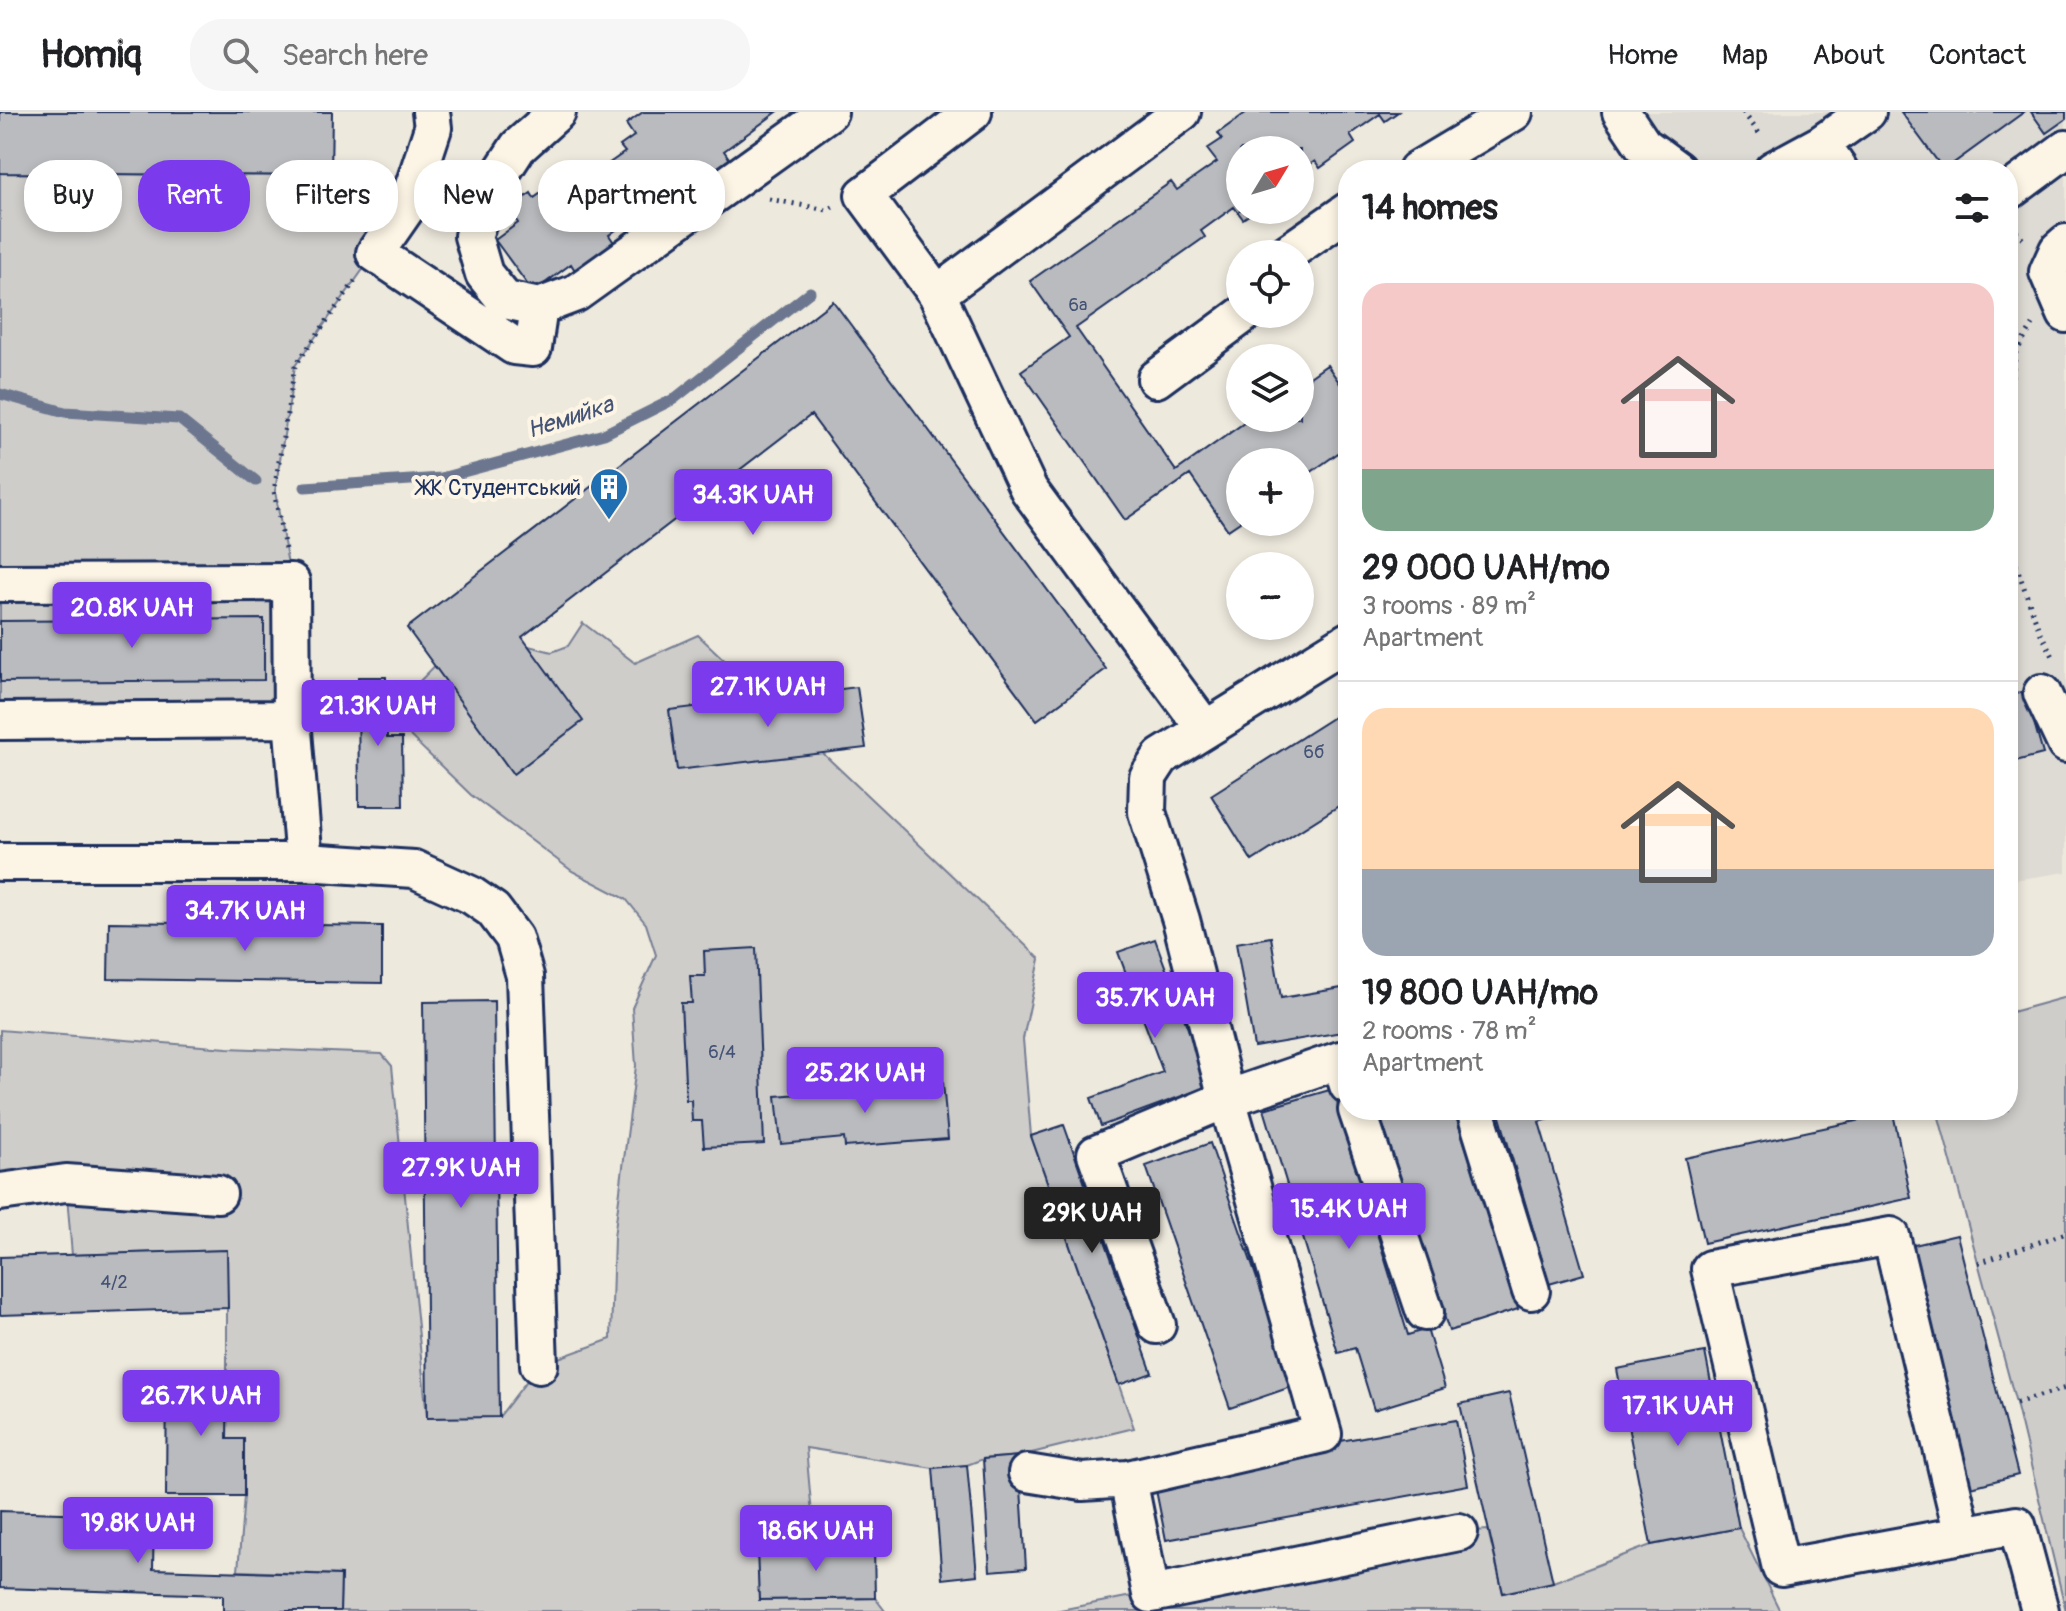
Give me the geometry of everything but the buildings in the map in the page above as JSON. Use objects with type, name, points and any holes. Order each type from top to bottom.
[{"type":"lane","points":[[431,112],[433,128],[407,207],[375,253],[514,346],[533,348],[539,307]]},
{"type":"lane","points":[[500,160],[518,112]]},
{"type":"lane","points":[[510,160],[518,147],[557,112]]},
{"type":"lane","points":[[725,186],[829,112]]},
{"type":"lane","points":[[973,112],[864,195],[937,294],[1029,490],[1205,729]]},
{"type":"lane","points":[[937,294],[1182,112]]},
{"type":"lane","points":[[1434,160],[1514,112]]},
{"type":"lane","points":[[1621,112],[1643,145],[1663,160]]},
{"type":"lane","points":[[1830,157],[1867,112]]},
{"type":"lane","points":[[2018,185],[2066,149]]},
{"type":"lane","points":[[1304,240],[1338,217]]},
{"type":"lane","points":[[474,232],[484,274],[505,300],[539,307],[576,293],[661,232]]},
{"type":"lane","points":[[2061,302],[2048,272],[2058,250],[2066,243]]},
{"type":"lane","points":[[1156,379],[1226,327]]},
{"type":"lane","points":[[0,583],[291,582],[292,719],[304,862]]},
{"type":"lane","points":[[1027,1473],[1082,1482],[1128,1479],[1323,1434],[1227,1099],[1181,920],[1147,812],[1148,777],[1161,757],[1338,647]]},
{"type":"lane","points":[[2050,680],[2066,744]]},
{"type":"lane","points":[[0,721],[292,719]]},
{"type":"lane","points":[[0,862],[304,862],[414,869],[471,895],[493,910],[514,938],[525,976],[539,1365]]},
{"type":"lane","points":[[1157,1325],[1096,1154],[1227,1099],[1338,1070]]},
{"type":"lane","points":[[1360,1120],[1425,1312]]},
{"type":"lane","points":[[1478,1120],[1531,1291]]},
{"type":"lane","points":[[0,1192],[66,1183],[218,1194]]},
{"type":"lane","points":[[1963,1535],[1891,1236],[1710,1269],[1781,1568],[1963,1535],[2017,1525],[2040,1611]]},
{"type":"lane","points":[[1128,1479],[1151,1594],[1459,1532]]},
{"type":"path","points":[[725,190],[827,210],[864,195]]},
{"type":"path","points":[[291,582],[274,491],[295,366],[375,253]]},
{"type":"path","points":[[2018,350],[2061,302]]},
{"type":"path","points":[[2018,570],[2039,630],[2050,680]]},
{"type":"path","points":[[1978,1263],[2066,1233]]},
{"type":"path","points":[[2016,1403],[2066,1388]]},
{"type":"shaded area","points":[[1628,112],[2066,112],[2066,872],[2018,879],[2018,160],[1656,160]]},
{"type":"shaded area","points":[[0,173],[24,173],[24,232],[122,232],[122,174],[138,174],[138,232],[250,232],[250,175],[266,175],[266,232],[389,232],[295,366],[275,491],[291,582],[292,719],[0,721]]},
{"type":"shaded area","points":[[398,203],[407,207],[398,220]]},
{"type":"shaded area","points":[[583,623],[635,663],[698,635],[1040,959],[1023,1039],[1031,1136],[1134,1428],[1019,1456],[933,1468],[806,1448],[815,1548],[758,1550],[759,1600],[875,1598],[885,1611],[340,1611],[341,1575],[238,1571],[244,1496],[244,1440],[227,1439],[227,1250],[72,1255],[66,1184],[0,1192],[0,1030],[227,1048],[382,1054],[392,1066],[427,1417],[499,1417],[539,1365],[611,1339],[614,1237],[636,1066],[632,1008],[656,955],[646,924],[626,899],[572,871],[471,795],[411,737],[403,723],[412,689],[461,639],[509,641],[552,652],[568,646]]},
{"type":"shaded area","points":[[2066,997],[2066,1611],[2016,1403],[1940,1120],[2018,1120],[2018,1010]]},
{"type":"shaded area","points":[[1739,1528],[1780,1611],[1055,1611],[1459,1532],[1488,1530],[1503,1593],[1553,1582],[1651,1545]]},
{"type":"waterway","name":"Немийка","points":[[305,487],[441,478],[604,434],[674,399],[810,292]]},
{"type":"waterway","name":"Немийка","points":[[0,394],[65,412],[179,419],[256,481]]},
{"type":"place","name":"ЖК Студентський","points":[[609,521]]}]
